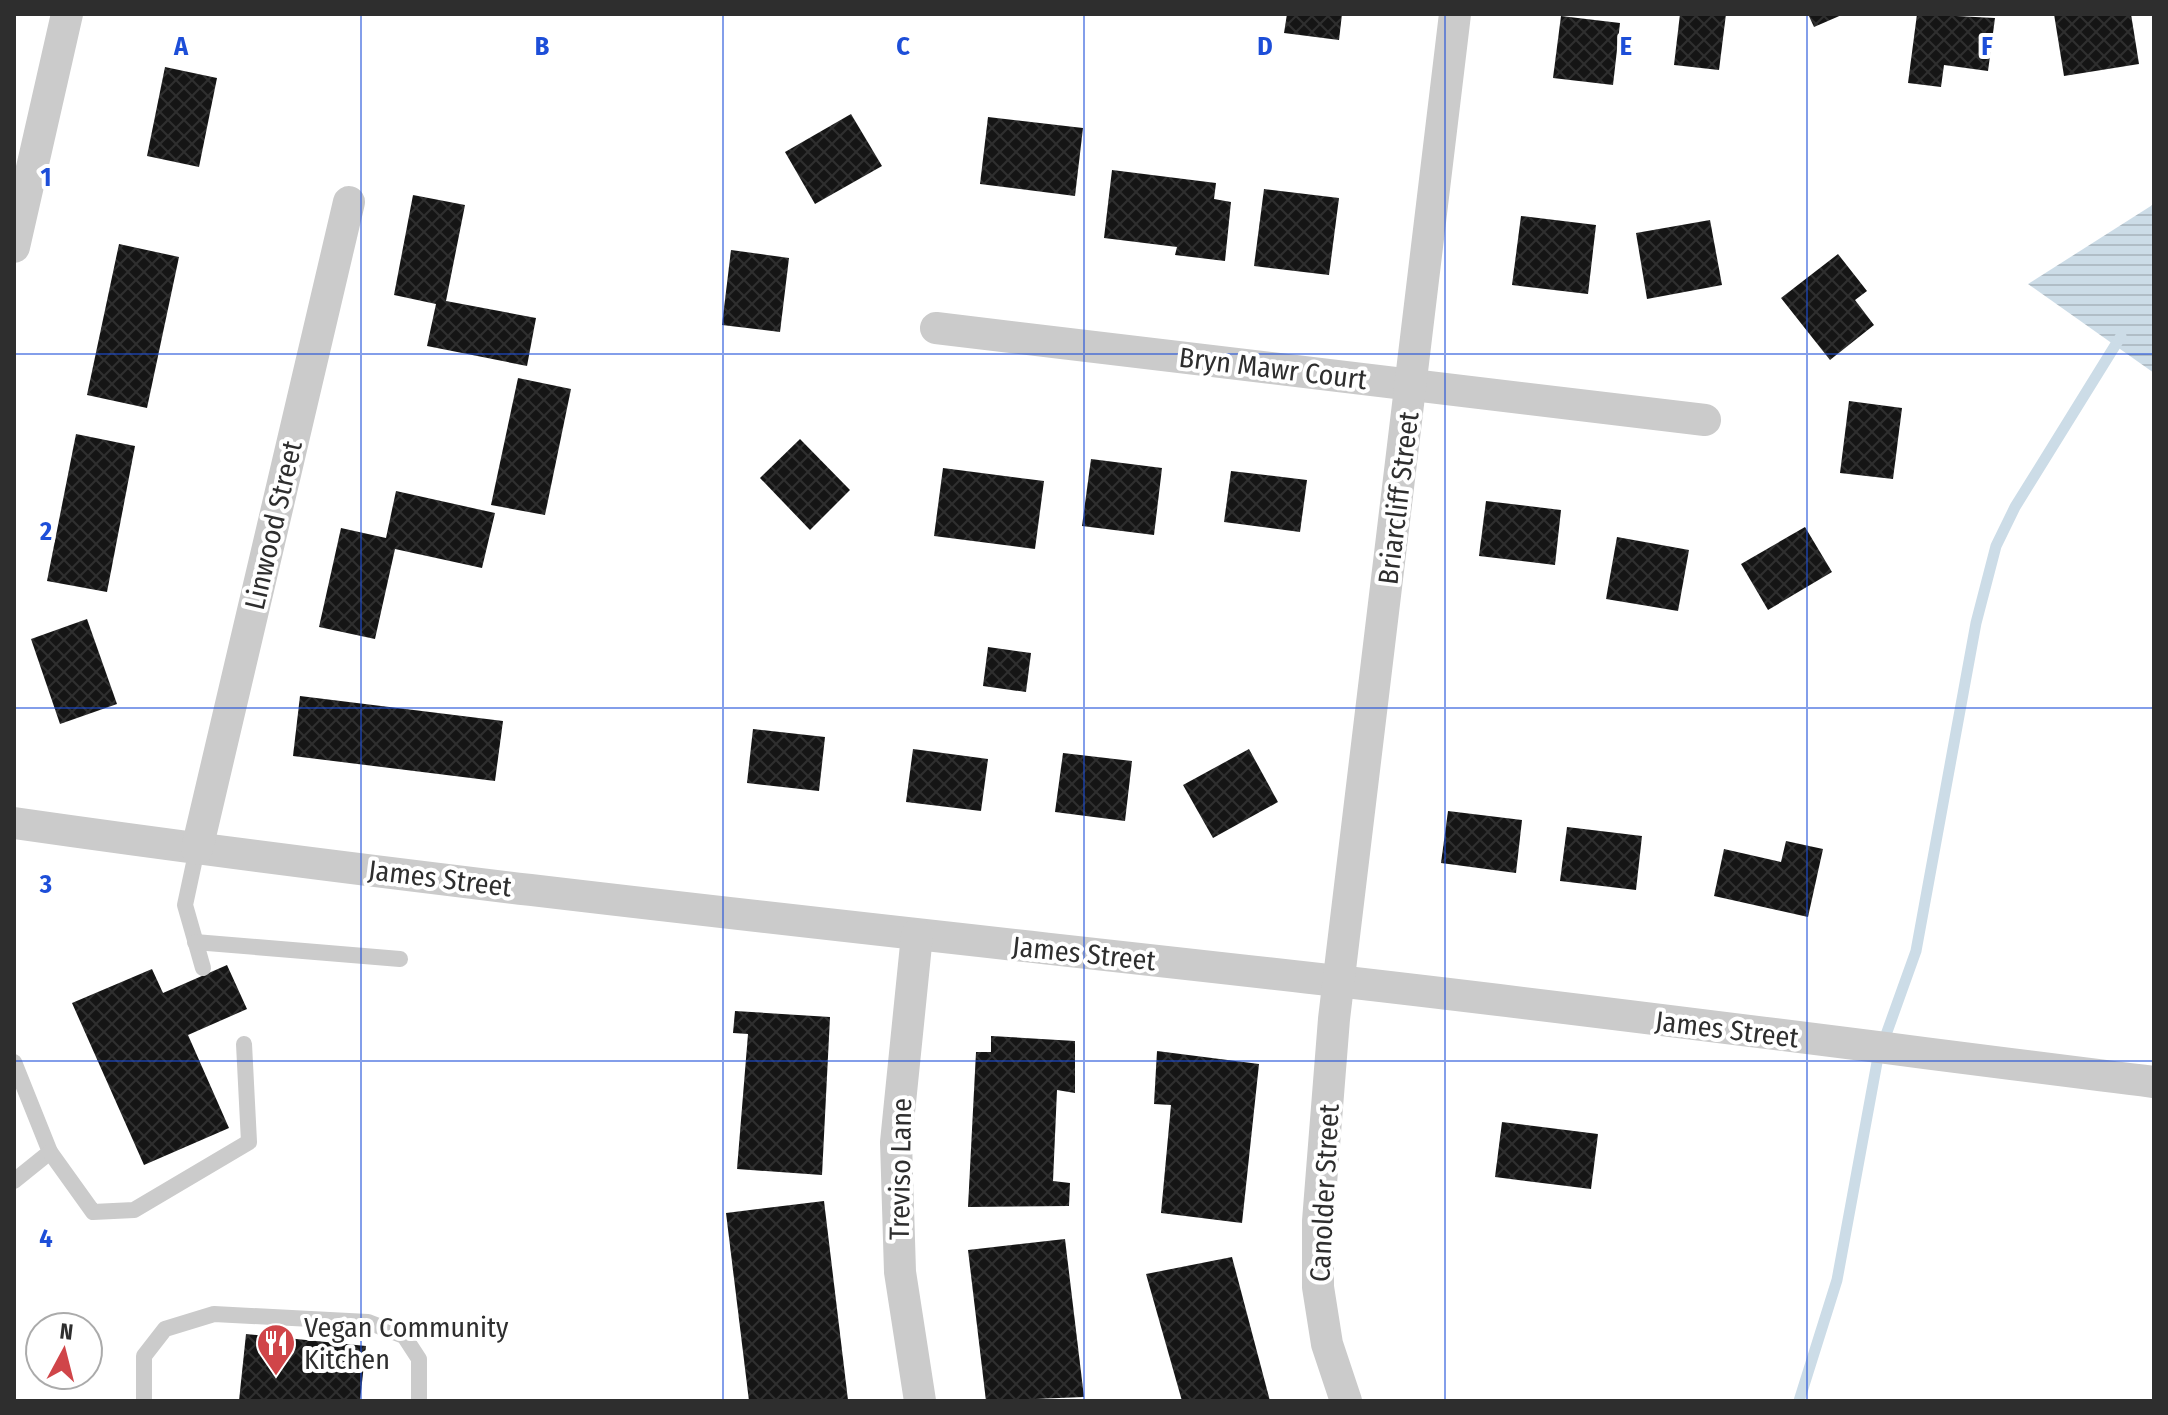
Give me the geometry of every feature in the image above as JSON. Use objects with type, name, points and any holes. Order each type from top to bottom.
[{"type":"street","points":[[14,247],[67,14]]},
{"type":"street","name":"Briarcliff Street","points":[[1339,981],[1455,14]]},
{"type":"street","name":"Linwood Street","points":[[197,849],[349,202]]},
{"type":"street","name":"Bryn Mawr Court","points":[[936,328],[1705,420]]},
{"type":"street","name":"James Street","points":[[14,823],[197,849],[917,935],[1339,981],[2154,1082]]},
{"type":"street","name":"Treviso Lane","points":[[917,935],[896,1142],[900,1272],[920,1401]]},
{"type":"street","name":"Canolder Street","points":[[1339,981],[1318,1221],[1318,1287],[1327,1344],[1346,1401]]},
{"type":"lane","points":[[197,849],[185,905],[203,968]]},
{"type":"lane","points":[[195,942],[400,959]]},
{"type":"lane","points":[[14,1062],[50,1152],[93,1212],[134,1210],[249,1142],[244,1044]]},
{"type":"lane","points":[[14,1181],[50,1152]]},
{"type":"lane","points":[[144,1401],[144,1356],[165,1329],[214,1314],[368,1322],[404,1336],[419,1359],[419,1401]]},
{"type":"shaded area","points":[[2154,204],[2154,373],[2028,284]]},
{"type":"building","points":[[1287,14],[1342,14],[1339,40],[1284,33]]},
{"type":"building","points":[[1680,14],[1726,14],[1719,70],[1674,65]]},
{"type":"building","points":[[1808,14],[1844,14],[1814,27]]},
{"type":"building","points":[[1917,14],[1995,18],[1988,71],[1944,65],[1941,87],[1908,83]]},
{"type":"building","points":[[2054,14],[2131,14],[2139,64],[2064,76]]},
{"type":"building","points":[[1561,16],[1620,23],[1613,85],[1553,78]]},
{"type":"building","points":[[165,67],[217,78],[199,167],[147,156]]},
{"type":"building","points":[[851,114],[882,166],[815,204],[785,152]]},
{"type":"building","points":[[988,117],[1083,128],[1075,196],[980,184]]},
{"type":"building","points":[[1112,170],[1216,183],[1214,199],[1231,202],[1225,261],[1175,255],[1177,247],[1104,238]]},
{"type":"building","points":[[1264,189],[1339,198],[1329,275],[1254,266]]},
{"type":"building","points":[[413,195],[465,205],[446,301],[536,318],[527,366],[427,346],[436,304],[394,295]]},
{"type":"building","points":[[1521,216],[1596,225],[1588,294],[1512,285]]},
{"type":"building","points":[[1710,220],[1722,285],[1647,299],[1636,233]]},
{"type":"building","points":[[119,244],[179,257],[147,408],[87,395]]},
{"type":"building","points":[[731,250],[789,258],[780,332],[722,325]]},
{"type":"building","points":[[1838,254],[1867,291],[1855,300],[1874,325],[1830,360],[1781,298]]},
{"type":"building","points":[[518,378],[571,389],[545,515],[491,505]]},
{"type":"building","points":[[1849,401],[1902,408],[1893,479],[1840,473]]},
{"type":"building","points":[[76,434],[135,446],[107,592],[47,581]]},
{"type":"building","points":[[800,439],[850,490],[810,530],[760,478]]},
{"type":"building","points":[[1091,459],[1162,468],[1154,535],[1082,526]]},
{"type":"building","points":[[943,468],[1044,481],[1035,549],[934,536]]},
{"type":"building","points":[[1231,471],[1307,480],[1300,532],[1224,522]]},
{"type":"building","points":[[396,491],[495,513],[482,568],[395,549],[375,639],[319,627],[341,528],[386,538]]},
{"type":"building","points":[[1486,501],[1561,510],[1555,565],[1479,556]]},
{"type":"building","points":[[1805,527],[1832,572],[1768,610],[1741,564]]},
{"type":"building","points":[[1617,537],[1689,550],[1678,611],[1606,599]]},
{"type":"building","points":[[87,619],[117,704],[60,724],[31,639]]},
{"type":"building","points":[[988,647],[1031,653],[1026,692],[983,686]]},
{"type":"building","points":[[300,696],[503,721],[495,781],[293,756]]},
{"type":"building","points":[[753,729],[825,737],[819,791],[747,783]]},
{"type":"building","points":[[913,749],[988,759],[981,811],[906,802]]},
{"type":"building","points":[[1249,749],[1278,802],[1213,838],[1183,785]]},
{"type":"building","points":[[1063,753],[1132,761],[1125,821],[1055,812]]},
{"type":"building","points":[[1448,811],[1522,820],[1516,873],[1441,863]]},
{"type":"building","points":[[1567,827],[1642,836],[1636,890],[1560,881]]},
{"type":"building","points":[[1786,841],[1823,849],[1808,917],[1714,896],[1724,849],[1781,862]]},
{"type":"building","points":[[227,965],[247,1009],[188,1035],[229,1128],[144,1165],[72,1003],[152,969],[163,993]]},
{"type":"building","points":[[735,1011],[830,1017],[822,1175],[737,1169],[748,1034],[733,1033]]},
{"type":"building","points":[[991,1036],[1075,1041],[1075,1093],[1057,1090],[1053,1181],[1070,1183],[1069,1206],[968,1207],[976,1052],[991,1052]]},
{"type":"building","points":[[1157,1051],[1259,1064],[1242,1223],[1161,1213],[1171,1105],[1154,1104]]},
{"type":"building","points":[[1502,1122],[1598,1134],[1591,1189],[1495,1177]]},
{"type":"building","points":[[824,1201],[848,1400],[749,1401],[726,1213]]},
{"type":"building","points":[[1065,1239],[1084,1397],[986,1401],[968,1250]]},
{"type":"building","points":[[1232,1257],[1270,1401],[1182,1401],[1146,1274]]},
{"type":"building","points":[[246,1334],[366,1346],[360,1401],[239,1401]]},
{"type":"waterway","points":[[1799,1401],[1837,1280],[1878,1057],[1916,951],[1976,623],[1996,546],[2015,507],[2121,336]]},
{"type":"place","name":"Vegan Community Kitchen","points":[[276,1377]]}]
